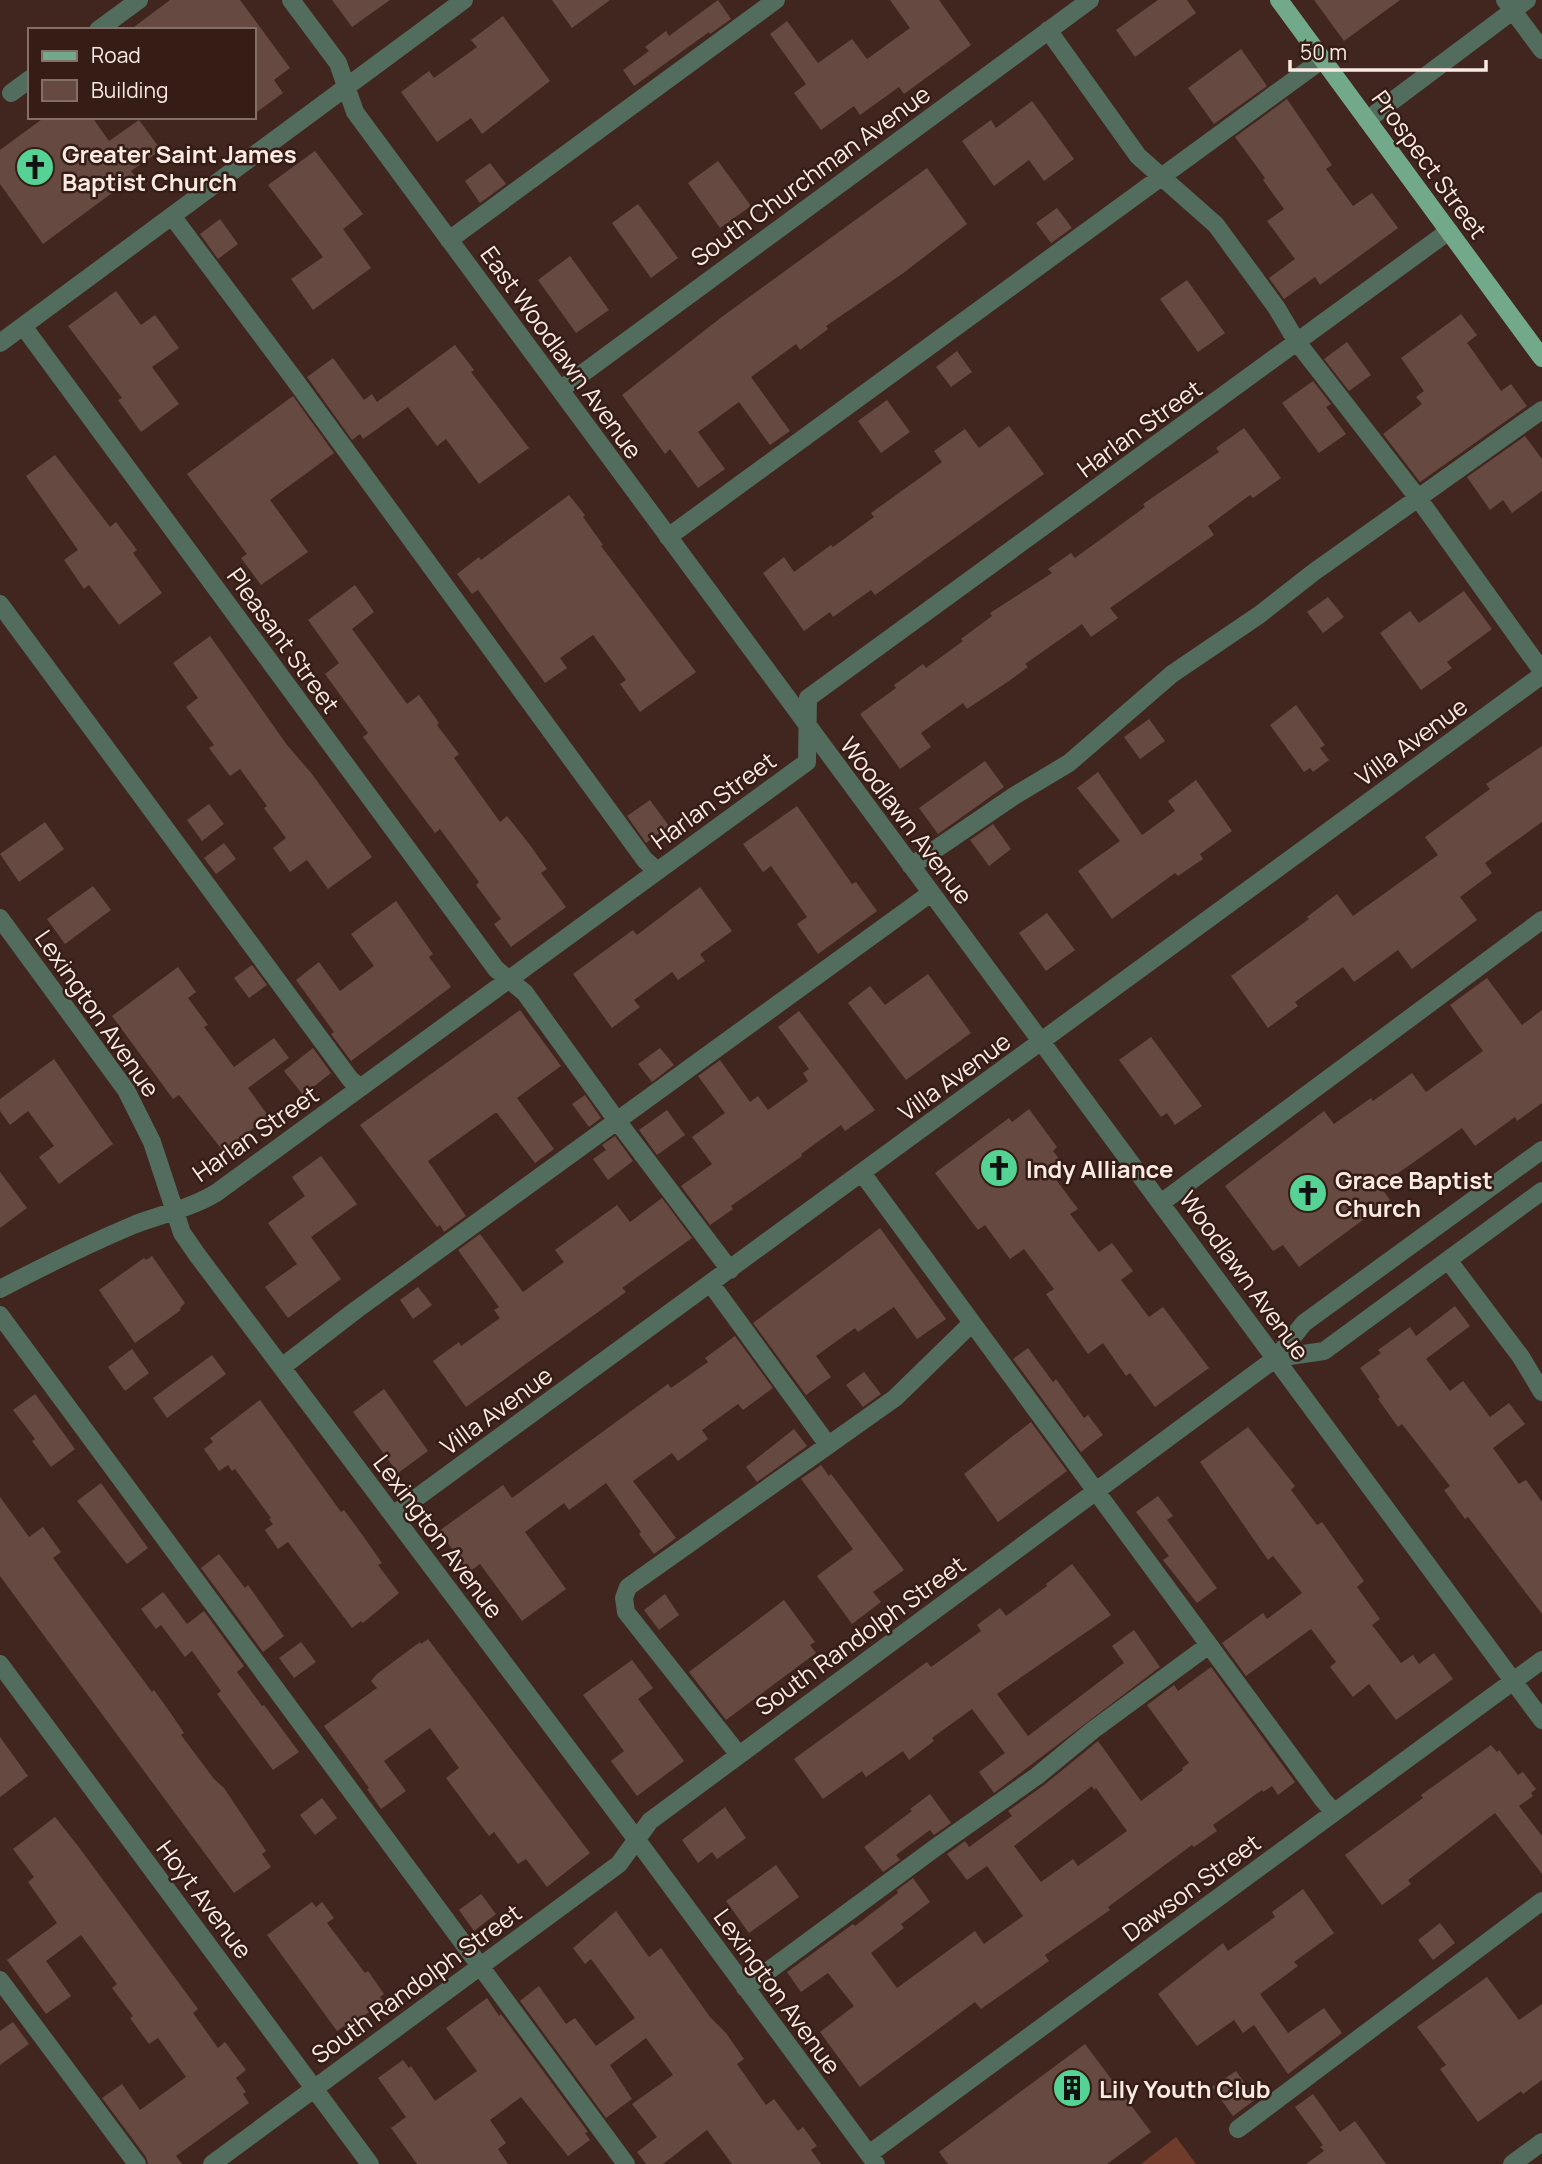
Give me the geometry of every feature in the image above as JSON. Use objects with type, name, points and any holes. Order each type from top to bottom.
[{"type":"main road","name":"Prospect Street","points":[[1279,0],[1542,358]]},
{"type":"street","points":[[101,28],[139,0]]},
{"type":"street","name":"East Woodlawn Avenue","points":[[291,0],[338,63],[355,112],[807,726]]},
{"type":"street","points":[[0,343],[464,0]]},
{"type":"street","points":[[449,240],[776,0]]},
{"type":"street","name":"South Churchman Avenue","points":[[560,390],[1090,0]]},
{"type":"street","points":[[1367,120],[1515,4],[1542,50]]},
{"type":"street","points":[[1048,30],[1138,156],[1216,225],[1276,307],[1297,342],[1419,498],[1542,673]]},
{"type":"street","points":[[668,537],[1323,59]]},
{"type":"street","points":[[11,93],[28,80]]},
{"type":"street","points":[[172,216],[645,860],[657,871]]},
{"type":"street","name":"Harlan Street","points":[[0,1289],[60,1258],[134,1225],[174,1212],[216,1193],[807,762],[808,698],[1449,231]]},
{"type":"street","name":"Pleasant Street","points":[[23,326],[488,957],[508,980],[525,993],[730,1270]]},
{"type":"street","points":[[911,866],[1014,796],[1069,763],[1172,674],[1259,615],[1314,572],[1542,410]]},
{"type":"street","points":[[0,604],[349,1079],[360,1088]]},
{"type":"street","name":"Villa Avenue","points":[[393,1515],[1542,673]]},
{"type":"street","name":"Woodlawn Avenue","points":[[807,726],[1043,1041],[1542,1720]]},
{"type":"street","points":[[282,1367],[356,1310],[931,893]]},
{"type":"street","name":"Lexington Avenue","points":[[0,918],[126,1090],[152,1142],[182,1233],[198,1256],[872,2159]]},
{"type":"street","points":[[1161,1203],[1542,920]]},
{"type":"street","name":"South Randolph Street","points":[[212,2164],[619,1864],[650,1821],[1276,1358],[1304,1324],[1542,1150]]},
{"type":"street","points":[[862,1173],[1334,1812]]},
{"type":"street","points":[[1276,1358],[1324,1351],[1542,1191]]},
{"type":"street","points":[[1448,1260],[1521,1357],[1542,1392]]},
{"type":"street","points":[[711,1284],[828,1445]]},
{"type":"street","points":[[0,1315],[626,2164]]},
{"type":"street","points":[[739,1755],[626,1612],[624,1598],[628,1587],[895,1398],[971,1323]]},
{"type":"street","points":[[745,1988],[1037,1776],[1093,1730],[1209,1645]]},
{"type":"street","name":"Dawson Street","points":[[872,2159],[1334,1812],[1542,1660]]},
{"type":"street","name":"Hoyt Avenue","points":[[0,1664],[370,2164]]},
{"type":"street","points":[[1238,2129],[1542,1901]]},
{"type":"street","points":[[0,1980],[136,2164]]},
{"type":"street","points":[[1517,2163],[1542,2142]]},
{"type":"shaded area","points":[[1176,2137],[1196,2164],[1141,2164]]},
{"type":"building","points":[[170,0],[240,0],[290,68],[274,80],[283,93],[256,113],[256,28],[133,28]]},
{"type":"building","points":[[332,0],[390,0],[352,27]]},
{"type":"building","points":[[552,0],[610,0],[572,28]]},
{"type":"building","points":[[718,0],[731,19],[634,86],[623,70],[649,51],[645,47],[666,31],[669,36]]},
{"type":"building","points":[[890,0],[939,0],[971,45],[904,94],[899,87],[860,115],[854,106],[821,130],[794,93],[806,84],[770,34],[787,21],[818,63],[852,39],[867,59],[910,28]]},
{"type":"building","points":[[1158,0],[1187,0],[1196,13],[1135,57],[1116,30]]},
{"type":"building","points":[[1314,0],[1400,0],[1344,41]]},
{"type":"building","points":[[503,16],[550,81],[482,134],[471,118],[437,142],[401,92],[429,71],[434,78],[477,47],[471,40]]},
{"type":"building","points":[[1241,49],[1267,86],[1214,124],[1188,88]]},
{"type":"building","points":[[1287,99],[1332,165],[1326,169],[1353,206],[1372,193],[1398,228],[1320,285],[1315,277],[1284,299],[1269,278],[1295,259],[1267,221],[1284,209],[1235,137]]},
{"type":"building","points":[[1032,101],[1074,159],[1044,181],[1029,160],[994,186],[962,141],[991,120],[996,128]]},
{"type":"building","points":[[42,119],[93,119],[109,141],[139,120],[161,150],[131,171],[135,176],[43,244],[0,184],[0,150]]},
{"type":"building","points":[[315,151],[363,214],[343,229],[371,268],[313,310],[291,279],[323,257],[268,185]]},
{"type":"building","points":[[718,161],[751,206],[720,228],[688,183]]},
{"type":"building","points":[[490,163],[506,184],[480,203],[465,181]]},
{"type":"building","points":[[927,168],[967,224],[902,274],[826,326],[828,329],[800,350],[796,344],[751,377],[790,431],[770,445],[739,402],[698,432],[725,469],[698,488],[670,449],[665,454],[622,395],[723,316]]},
{"type":"building","points":[[638,204],[678,258],[651,278],[612,223]]},
{"type":"building","points":[[1057,208],[1072,228],[1051,243],[1036,223]]},
{"type":"building","points":[[220,219],[238,244],[218,259],[200,234]]},
{"type":"building","points":[[570,256],[609,310],[576,333],[538,280]]},
{"type":"building","points":[[1187,280],[1225,333],[1198,352],[1160,299]]},
{"type":"building","points":[[116,291],[141,325],[155,315],[179,348],[152,367],[179,404],[141,432],[118,400],[122,398],[68,326]]},
{"type":"building","points":[[1461,314],[1477,335],[1467,343],[1501,391],[1511,384],[1527,406],[1420,482],[1383,434],[1422,404],[1416,397],[1424,391],[1401,358]]},
{"type":"building","points":[[1347,342],[1371,375],[1349,391],[1324,359]]},
{"type":"building","points":[[455,345],[474,370],[471,372],[529,448],[479,484],[446,439],[437,446],[408,407],[363,439],[360,434],[352,440],[307,377],[333,358],[364,400],[372,394],[377,402]]},
{"type":"building","points":[[957,351],[972,372],[951,387],[936,367]]},
{"type":"building","points":[[1313,381],[1331,404],[1326,407],[1346,434],[1319,453],[1282,403]]},
{"type":"building","points":[[293,396],[334,453],[270,500],[308,552],[261,585],[241,558],[247,554],[187,474]]},
{"type":"building","points":[[887,400],[910,432],[881,453],[858,421]]},
{"type":"building","points":[[1009,426],[1044,474],[875,595],[871,590],[833,617],[830,612],[804,631],[763,573],[784,557],[794,572],[831,545],[833,547],[874,517],[871,513],[942,462],[934,451],[965,429],[979,448]]},
{"type":"building","points":[[1244,428],[1281,478],[1253,498],[1250,495],[1208,526],[1214,535],[1110,608],[1118,618],[1091,637],[1082,624],[1025,664],[1028,667],[1009,681],[967,709],[963,703],[921,733],[931,747],[900,769],[860,714],[923,664],[926,668],[963,641],[961,639],[992,616],[990,613],[1052,573],[1048,569],[1071,553],[1075,558],[1145,507],[1143,504],[1219,452],[1216,448]]},
{"type":"building","points":[[1525,436],[1542,459],[1542,491],[1512,513],[1503,500],[1490,510],[1467,477]]},
{"type":"building","points":[[55,455],[110,527],[116,522],[137,550],[133,553],[162,593],[119,625],[89,585],[84,589],[64,560],[78,550],[26,476]]},
{"type":"building","points":[[569,495],[585,515],[583,517],[603,545],[601,546],[696,672],[640,712],[620,684],[626,680],[593,635],[560,658],[567,668],[545,683],[478,590],[472,594],[457,574],[479,557],[481,560]]},
{"type":"building","points":[[355,585],[374,612],[352,629],[407,704],[419,695],[459,754],[454,758],[500,822],[507,816],[530,845],[547,869],[541,873],[566,907],[511,947],[494,924],[501,919],[476,885],[479,882],[440,829],[435,833],[363,737],[368,733],[325,674],[339,663],[308,620]]},
{"type":"building","points":[[1464,591],[1492,629],[1447,662],[1452,668],[1421,690],[1380,633],[1410,611],[1419,623]]},
{"type":"building","points":[[1328,597],[1344,617],[1323,633],[1307,612]]},
{"type":"building","points":[[210,636],[287,745],[312,774],[372,857],[328,889],[307,860],[290,872],[273,848],[286,838],[264,808],[267,806],[240,769],[230,776],[209,748],[214,745],[186,707],[198,698],[173,663]]},
{"type":"building","points":[[1296,705],[1325,745],[1320,748],[1329,760],[1313,772],[1310,768],[1304,772],[1270,725]]},
{"type":"building","points":[[1149,719],[1165,741],[1140,759],[1124,737]]},
{"type":"building","points":[[1542,746],[1542,822],[1485,863],[1492,873],[1460,897],[1477,920],[1412,969],[1398,950],[1354,982],[1343,967],[1295,1002],[1298,1006],[1268,1028],[1231,976],[1309,919],[1307,917],[1337,894],[1353,916],[1438,855],[1425,837],[1490,789],[1486,784]]},
{"type":"building","points":[[985,761],[1004,787],[938,834],[919,808]]},
{"type":"building","points":[[1098,772],[1142,835],[1175,811],[1168,801],[1196,780],[1232,831],[1200,854],[1203,859],[1178,876],[1175,873],[1112,919],[1078,871],[1120,841],[1077,788]]},
{"type":"building","points":[[650,800],[669,826],[646,843],[627,816]]},
{"type":"building","points":[[209,804],[224,824],[202,841],[187,820]]},
{"type":"building","points":[[797,806],[852,884],[856,882],[877,911],[818,954],[797,924],[807,917],[771,866],[763,872],[743,844]]},
{"type":"building","points":[[45,822],[64,849],[19,882],[0,854]]},
{"type":"building","points":[[993,824],[1011,849],[989,866],[970,840]]},
{"type":"building","points":[[224,843],[236,859],[216,874],[204,858]]},
{"type":"building","points":[[93,886],[111,910],[65,944],[47,919]]},
{"type":"building","points":[[700,887],[732,931],[700,954],[705,961],[678,980],[672,972],[634,1000],[640,1007],[612,1028],[573,974],[633,930],[637,935]]},
{"type":"building","points":[[396,901],[433,954],[429,957],[451,987],[351,1061],[331,1034],[334,1032],[296,980],[319,962],[340,991],[374,966],[351,934]]},
{"type":"building","points":[[1047,913],[1075,950],[1046,971],[1019,933]]},
{"type":"building","points":[[252,965],[267,985],[249,998],[234,978]]},
{"type":"building","points":[[178,967],[196,992],[188,998],[208,1025],[204,1027],[234,1067],[274,1038],[289,1058],[248,1088],[269,1117],[223,1151],[179,1095],[173,1099],[112,1016]]},
{"type":"building","points":[[928,974],[971,1033],[906,1080],[848,1003],[870,986],[885,1005]]},
{"type":"building","points":[[1487,978],[1522,1025],[1542,1010],[1542,1103],[1517,1121],[1515,1117],[1475,1146],[1462,1128],[1380,1186],[1390,1200],[1299,1267],[1283,1245],[1273,1251],[1225,1186],[1324,1111],[1334,1124],[1412,1073],[1426,1092],[1483,1051],[1450,1005]]},
{"type":"building","points":[[520,1010],[561,1066],[517,1098],[554,1149],[535,1163],[495,1113],[428,1161],[466,1216],[444,1232],[440,1225],[437,1227],[360,1125]]},
{"type":"building","points":[[799,1011],[875,1110],[845,1131],[841,1125],[731,1206],[733,1209],[710,1225],[681,1186],[712,1164],[692,1137],[725,1113],[698,1076],[720,1060],[750,1102],[758,1096],[768,1110],[808,1081],[803,1073],[809,1069],[778,1027]]},
{"type":"building","points":[[1151,1037],[1202,1106],[1175,1125],[1167,1113],[1161,1117],[1119,1060]]},
{"type":"building","points":[[313,1048],[331,1073],[303,1095],[284,1071]]},
{"type":"building","points":[[660,1048],[674,1065],[652,1082],[638,1064]]},
{"type":"building","points":[[54,1059],[113,1144],[59,1184],[39,1157],[54,1146],[28,1111],[10,1125],[0,1111],[0,1099]]},
{"type":"building","points":[[585,1095],[601,1118],[589,1127],[572,1104]]},
{"type":"building","points":[[1029,1109],[1057,1147],[1053,1151],[1063,1164],[1051,1173],[1078,1209],[1070,1214],[1099,1252],[1112,1243],[1133,1271],[1121,1280],[1149,1317],[1163,1307],[1209,1368],[1155,1407],[1130,1373],[1126,1376],[1103,1343],[1088,1354],[1046,1294],[1054,1289],[1024,1249],[1010,1259],[985,1225],[978,1230],[935,1173],[1009,1118],[1012,1122]]},
{"type":"building","points":[[667,1110],[685,1135],[657,1155],[639,1130]]},
{"type":"building","points":[[615,1136],[633,1161],[608,1180],[593,1159],[606,1150],[602,1145]]},
{"type":"building","points":[[321,1156],[357,1204],[311,1237],[341,1279],[288,1318],[265,1287],[297,1264],[268,1223],[305,1196],[292,1177]]},
{"type":"building","points":[[0,1172],[27,1208],[0,1228]]},
{"type":"building","points":[[662,1198],[692,1238],[622,1288],[626,1292],[466,1407],[433,1361],[459,1342],[461,1346],[500,1318],[494,1310],[499,1307],[458,1250],[480,1234],[523,1292],[564,1262],[555,1250],[617,1205],[630,1222]]},
{"type":"building","points":[[880,1228],[946,1319],[917,1339],[894,1307],[858,1332],[855,1328],[816,1356],[831,1377],[806,1395],[753,1323]]},
{"type":"building","points":[[152,1256],[185,1303],[181,1310],[135,1343],[99,1290],[144,1258],[146,1260]]},
{"type":"building","points":[[418,1287],[432,1305],[413,1319],[400,1300]]},
{"type":"building","points":[[1455,1306],[1470,1326],[1426,1359],[1450,1391],[1463,1381],[1490,1417],[1509,1403],[1525,1424],[1493,1448],[1519,1484],[1526,1480],[1542,1502],[1542,1614],[1468,1517],[1465,1519],[1444,1490],[1450,1486],[1402,1424],[1398,1427],[1360,1368],[1381,1353],[1378,1350],[1410,1327],[1416,1336]]},
{"type":"building","points":[[735,1336],[773,1388],[743,1410],[738,1404],[702,1430],[708,1439],[678,1461],[672,1453],[633,1481],[676,1538],[654,1554],[606,1483],[569,1510],[564,1503],[525,1532],[566,1589],[522,1621],[480,1564],[469,1572],[439,1531],[503,1485],[512,1498],[668,1384],[671,1388],[708,1362],[705,1358]]},
{"type":"building","points":[[1028,1348],[1053,1382],[1056,1379],[1084,1418],[1088,1415],[1103,1435],[1081,1452],[1013,1359]]},
{"type":"building","points":[[132,1349],[149,1373],[125,1391],[108,1367]]},
{"type":"building","points":[[212,1355],[226,1374],[167,1418],[153,1398]]},
{"type":"building","points":[[864,1372],[881,1394],[863,1407],[846,1385]]},
{"type":"building","points":[[384,1389],[428,1451],[398,1473],[353,1412]]},
{"type":"building","points":[[35,1394],[75,1449],[51,1467],[32,1441],[35,1439],[13,1410]]},
{"type":"building","points":[[260,1400],[341,1512],[344,1510],[361,1533],[382,1563],[378,1565],[399,1593],[363,1623],[361,1621],[352,1628],[288,1542],[278,1549],[265,1530],[273,1524],[269,1519],[271,1518],[235,1469],[232,1471],[228,1465],[219,1471],[204,1449],[213,1442],[210,1438]]},
{"type":"building","points":[[1031,1422],[1067,1471],[998,1522],[964,1474]]},
{"type":"building","points":[[1248,1427],[1295,1486],[1291,1490],[1317,1525],[1322,1522],[1364,1581],[1357,1587],[1380,1619],[1372,1625],[1401,1663],[1413,1655],[1419,1664],[1434,1653],[1453,1679],[1396,1720],[1369,1684],[1353,1697],[1330,1667],[1336,1662],[1311,1629],[1246,1676],[1222,1643],[1263,1613],[1267,1619],[1302,1593],[1273,1556],[1268,1560],[1200,1462]]},
{"type":"building","points":[[794,1429],[807,1446],[757,1482],[746,1467]]},
{"type":"building","points":[[821,1465],[829,1476],[831,1474],[904,1570],[873,1592],[881,1602],[852,1624],[817,1576],[853,1549],[801,1479]]},
{"type":"building","points":[[101,1483],[148,1548],[127,1564],[77,1501]]},
{"type":"building","points":[[1158,1496],[1173,1516],[1167,1520],[1217,1588],[1197,1603],[1163,1560],[1169,1556],[1136,1512]]},
{"type":"building","points":[[0,1497],[29,1537],[43,1527],[61,1552],[53,1558],[152,1692],[154,1690],[184,1733],[181,1735],[224,1788],[266,1851],[262,1854],[271,1867],[234,1893],[0,1576]]},
{"type":"building","points":[[219,1554],[245,1588],[248,1585],[284,1636],[263,1652],[201,1568]]},
{"type":"building","points":[[1072,1564],[1111,1615],[997,1694],[1028,1736],[1124,1663],[1112,1646],[1134,1630],[1160,1667],[994,1793],[979,1772],[1005,1753],[972,1709],[932,1738],[934,1741],[909,1760],[903,1751],[866,1777],[862,1771],[823,1799],[794,1759],[927,1662],[931,1667],[981,1631],[977,1625],[1000,1608],[1006,1616]]},
{"type":"building","points":[[163,1592],[187,1624],[204,1611],[244,1666],[237,1672],[299,1752],[273,1770],[217,1694],[221,1691],[192,1651],[185,1657],[161,1625],[156,1629],[141,1609]]},
{"type":"building","points":[[665,1594],[679,1615],[659,1630],[644,1610]]},
{"type":"building","points":[[784,1600],[815,1642],[810,1645],[816,1653],[726,1720],[689,1672]]},
{"type":"building","points":[[428,1639],[590,1853],[547,1887],[526,1859],[518,1864],[494,1832],[489,1836],[446,1778],[459,1768],[430,1728],[384,1761],[406,1791],[381,1809],[324,1726],[377,1688],[371,1681],[377,1674]]},
{"type":"building","points":[[301,1642],[316,1662],[294,1678],[279,1658]]},
{"type":"building","points":[[632,1660],[653,1688],[638,1699],[684,1761],[637,1796],[611,1761],[624,1751],[583,1695]]},
{"type":"building","points":[[1211,1667],[1295,1782],[1278,1795],[1272,1786],[1263,1792],[1262,1790],[1213,1825],[1217,1831],[1194,1847],[1192,1845],[1108,1907],[1110,1910],[1045,1955],[1049,1961],[981,2009],[975,2002],[860,2087],[820,2032],[854,2006],[828,1973],[801,1992],[787,1972],[853,1924],[855,1926],[913,1878],[930,1902],[901,1924],[904,1928],[871,1953],[897,1988],[975,1931],[984,1944],[1023,1916],[987,1866],[967,1880],[947,1854],[965,1841],[969,1847],[1012,1816],[1008,1811],[1098,1741],[1141,1801],[1189,1763],[1147,1705],[1174,1685],[1178,1691]],"holes":[[[1092,1786],[1094,1790],[1096,1788],[1127,1831],[1078,1866],[1073,1859],[1041,1882],[1014,1846]]]},
{"type":"building","points":[[0,1737],[28,1776],[0,1797]]},
{"type":"building","points":[[1491,1745],[1497,1752],[1499,1750],[1518,1775],[1523,1772],[1536,1789],[1531,1793],[1533,1796],[1519,1806],[1542,1836],[1542,1874],[1495,1813],[1408,1880],[1411,1884],[1382,1905],[1345,1855],[1423,1798],[1421,1795]]},
{"type":"building","points":[[930,1794],[951,1823],[934,1835],[930,1830],[896,1855],[900,1860],[883,1872],[864,1847]]},
{"type":"building","points":[[322,1798],[337,1818],[315,1835],[300,1815]]},
{"type":"building","points":[[725,1807],[746,1838],[717,1859],[712,1852],[698,1863],[682,1840]]},
{"type":"building","points":[[55,1817],[198,2009],[193,2013],[218,2048],[225,2042],[246,2070],[236,2078],[246,2092],[243,2094],[249,2103],[176,2156],[182,2164],[148,2164],[146,2157],[102,2098],[122,2084],[140,2110],[186,2077],[158,2038],[149,2044],[112,1988],[117,1984],[81,1935],[46,1961],[71,1996],[46,2014],[7,1960],[57,1923],[28,1882],[34,1877],[13,1849]]},
{"type":"building","points":[[776,1865],[799,1897],[749,1933],[726,1901]]},
{"type":"building","points":[[1303,1889],[1334,1933],[1294,1962],[1298,1966],[1260,1994],[1288,2033],[1324,2008],[1342,2033],[1288,2074],[1254,2025],[1243,2033],[1234,2020],[1197,2046],[1158,1994],[1223,1943],[1228,1951],[1275,1917],[1272,1912]]},
{"type":"building","points":[[481,1894],[496,1914],[474,1931],[459,1910]]},
{"type":"building","points":[[312,1902],[316,1907],[322,1902],[334,1918],[327,1923],[384,1994],[380,1997],[383,2002],[346,2029],[344,2026],[337,2031],[267,1935]]},
{"type":"building","points":[[616,1911],[649,1957],[661,1948],[744,2059],[737,2064],[766,2105],[774,2099],[798,2131],[803,2127],[817,2146],[811,2150],[821,2164],[732,2164],[707,2130],[663,2164],[646,2164],[637,2152],[657,2137],[632,2104],[673,2075],[646,2038],[610,2065],[632,2099],[606,2118],[520,2001],[539,1986],[566,2024],[575,2018],[596,2046],[635,2018],[591,1959],[585,1964],[573,1948]]},
{"type":"building","points":[[1440,1923],[1455,1943],[1433,1960],[1418,1940]]},
{"type":"building","points":[[1487,1977],[1519,2020],[1542,2004],[1542,2080],[1523,2094],[1521,2091],[1478,2122],[1440,2069],[1446,2065],[1417,2027]]},
{"type":"building","points":[[487,1998],[588,2132],[585,2133],[590,2140],[568,2156],[521,2097],[490,2120],[506,2143],[498,2149],[508,2164],[417,2164],[391,2128],[406,2117],[378,2078],[403,2060],[409,2068],[411,2066],[435,2101],[477,2071],[446,2028]]},
{"type":"building","points":[[13,2022],[29,2044],[0,2065],[0,2031]]},
{"type":"building","name":"Lily Youth Club","points":[[1085,2044],[1151,2132],[1107,2164],[948,2164],[939,2152]]},
{"type":"building","points":[[1236,2071],[1256,2099],[1233,2116],[1212,2087]]},
{"type":"building","points":[[1313,2094],[1340,2132],[1355,2121],[1386,2164],[1306,2164],[1324,2151],[1320,2147],[1323,2145],[1295,2107]]},
{"type":"place","name":"Greater Saint James Baptist Church","points":[[35,167]]},
{"type":"place","name":"Indy Alliance","points":[[999,1168]]},
{"type":"place","name":"Grace Baptist Church","points":[[1308,1193]]},
{"type":"place","name":"Lily Youth Club","points":[[1072,2088]]}]
